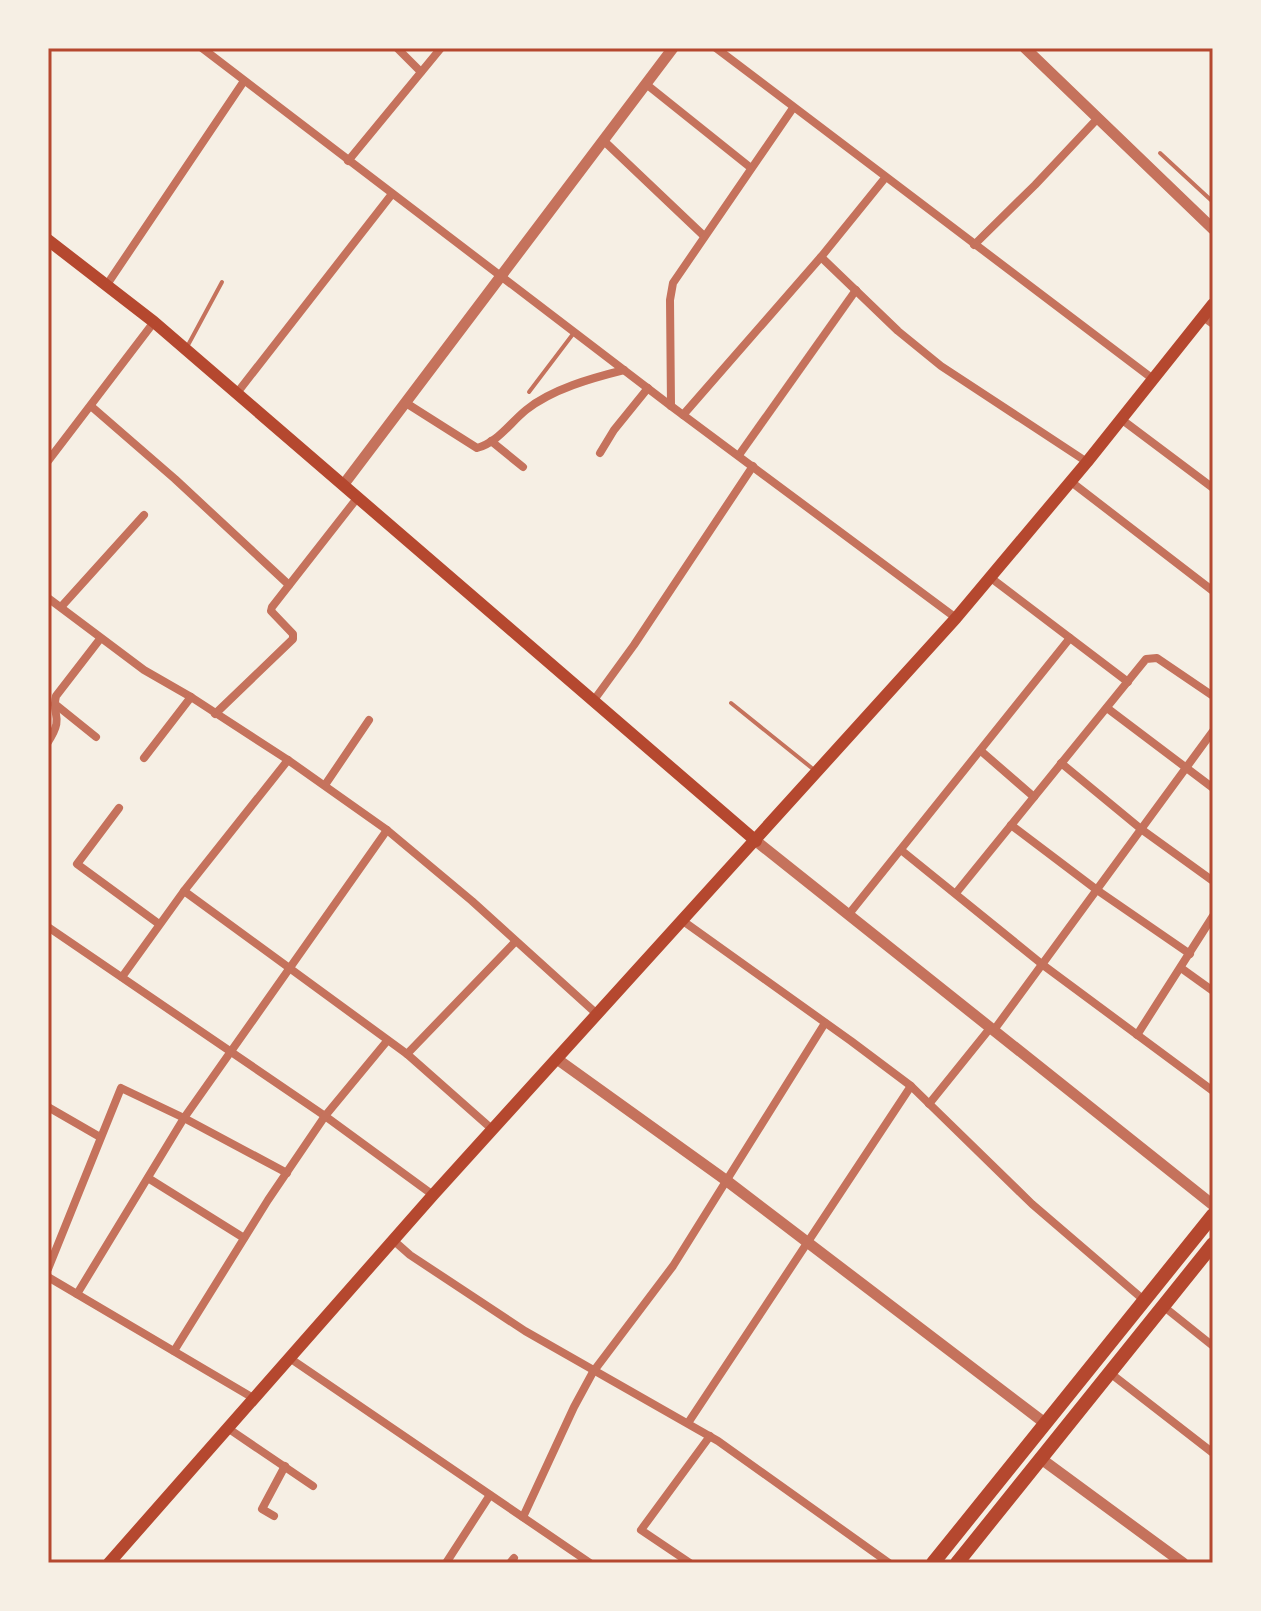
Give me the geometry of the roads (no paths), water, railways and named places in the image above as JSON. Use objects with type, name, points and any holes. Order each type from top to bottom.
[{"type":"main road","points":[[48,240],[154,322],[756,841]]},
{"type":"main road","points":[[109,1563],[433,1195],[956,618],[1153,379],[1208,320],[1213,304]]},
{"type":"main road","points":[[933,1563],[1213,1215]]},
{"type":"main road","points":[[957,1563],[1213,1244]]},
{"type":"main road","points":[[1046,1424],[1060,1434]]},
{"type":"main road","points":[[1027,1448],[1040,1458]]},
{"type":"street","points":[[202,48],[671,406],[956,618]]},
{"type":"street","points":[[397,48],[421,72]]},
{"type":"street","points":[[348,161],[441,48]]},
{"type":"street","points":[[344,484],[673,48]]},
{"type":"street","points":[[716,48],[1153,379]]},
{"type":"street","points":[[1025,48],[1211,223]]},
{"type":"street","points":[[106,286],[244,81]]},
{"type":"street","points":[[646,84],[751,168]]},
{"type":"street","points":[[671,406],[671,292],[677,276],[793,108]]},
{"type":"street","points":[[974,245],[1098,118]]},
{"type":"street","points":[[604,141],[704,236]]},
{"type":"street","points":[[683,415],[821,257],[885,178]]},
{"type":"street","points":[[237,393],[392,194]]},
{"type":"street","points":[[821,257],[898,331],[941,366],[1087,462]]},
{"type":"street","points":[[739,455],[856,290]]},
{"type":"street","points":[[48,461],[154,322]]},
{"type":"street","points":[[406,403],[473,447],[479,447],[548,397],[591,379],[624,370]]},
{"type":"street","points":[[600,453],[614,430],[648,388]]},
{"type":"street","points":[[92,407],[289,585]]},
{"type":"street","points":[[1121,419],[1213,488]]},
{"type":"street","points":[[491,441],[523,467]]},
{"type":"street","points":[[594,700],[753,466]]},
{"type":"street","points":[[1070,481],[1213,591]]},
{"type":"street","points":[[215,714],[293,639],[293,634],[271,610],[358,497]]},
{"type":"street","points":[[61,607],[144,515]]},
{"type":"street","points":[[991,578],[1128,682]]},
{"type":"street","points":[[48,598],[144,670],[288,760],[387,830],[472,901],[598,1015]]},
{"type":"street","points":[[849,914],[1070,638]]},
{"type":"street","points":[[48,742],[58,722],[54,704],[56,696],[100,639]]},
{"type":"street","points":[[956,893],[1143,662],[1153,657],[1213,696]]},
{"type":"street","points":[[144,758],[191,697]]},
{"type":"street","points":[[54,704],[96,737]]},
{"type":"street","points":[[1107,708],[1213,788]]},
{"type":"street","points":[[325,785],[369,720]]},
{"type":"street","points":[[929,1104],[1043,965],[1213,731]]},
{"type":"street","points":[[981,751],[1034,797]]},
{"type":"street","points":[[122,977],[184,891],[288,760]]},
{"type":"street","points":[[1061,763],[1141,829],[1213,881]]},
{"type":"street","points":[[119,808],[77,864],[159,924]]},
{"type":"street","points":[[1011,825],[1097,890],[1190,954]]},
{"type":"street","points":[[77,1294],[184,1118],[387,830]]},
{"type":"street","points":[[756,841],[1213,1205]]},
{"type":"street","points":[[901,850],[1043,965],[1213,1091]]},
{"type":"street","points":[[184,891],[407,1054],[493,1130]]},
{"type":"street","points":[[1137,1035],[1213,916]]},
{"type":"street","points":[[683,921],[911,1086],[1032,1204],[1145,1301]]},
{"type":"street","points":[[48,927],[325,1116],[433,1195]]},
{"type":"street","points":[[407,1054],[515,942]]},
{"type":"street","points":[[1181,968],[1213,991]]},
{"type":"street","points":[[523,1517],[593,1372],[673,1266],[825,1023]]},
{"type":"street","points":[[174,1351],[325,1116],[387,1041]]},
{"type":"street","points":[[557,1059],[727,1181],[1046,1424]]},
{"type":"street","points":[[688,1423],[911,1086]]},
{"type":"street","points":[[48,1269],[121,1088],[287,1173]]},
{"type":"street","points":[[48,1107],[100,1137]]},
{"type":"street","points":[[148,1178],[244,1238]]},
{"type":"street","points":[[393,1240],[410,1255],[505,1319],[593,1372],[710,1436],[889,1563]]},
{"type":"street","points":[[48,1290],[51,1279],[255,1399]]},
{"type":"street","points":[[1163,1306],[1213,1346]]},
{"type":"street","points":[[291,1359],[590,1563]]},
{"type":"street","points":[[1110,1373],[1213,1453]]},
{"type":"street","points":[[229,1429],[313,1486]]},
{"type":"street","points":[[690,1563],[641,1530],[710,1436]]},
{"type":"street","points":[[1040,1458],[1183,1563]]},
{"type":"street","points":[[274,1516],[262,1509],[285,1466]]},
{"type":"street","points":[[446,1563],[490,1495]]},
{"type":"lane","points":[[1160,153],[1213,202]]},
{"type":"lane","points":[[186,350],[222,282]]},
{"type":"lane","points":[[529,392],[575,332]]},
{"type":"lane","points":[[731,703],[818,773]]}]
